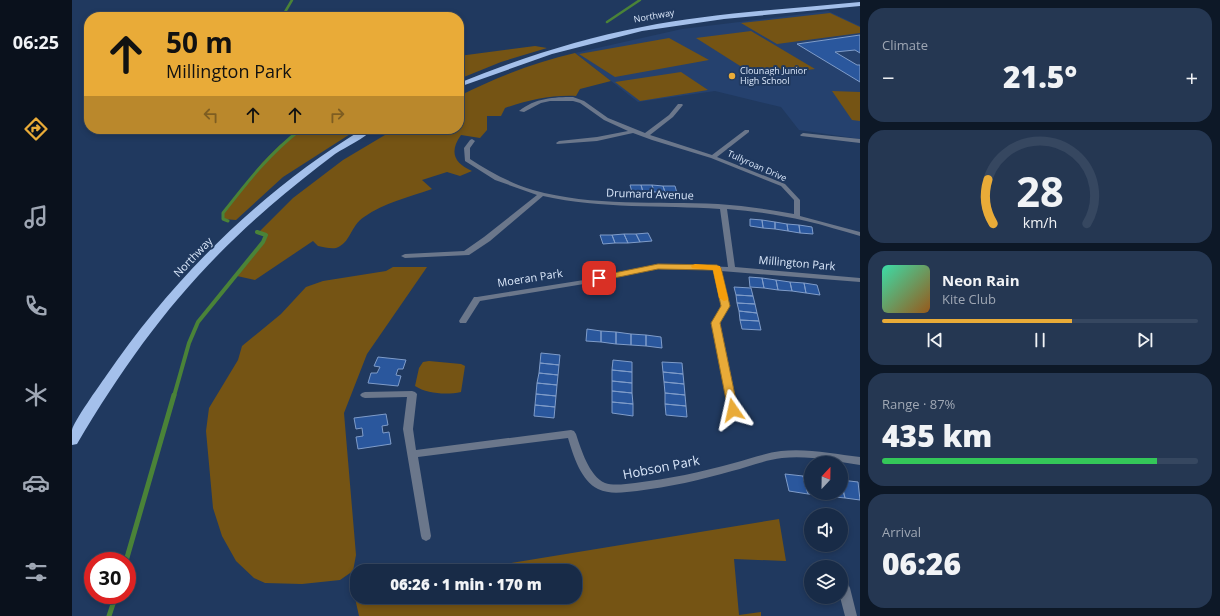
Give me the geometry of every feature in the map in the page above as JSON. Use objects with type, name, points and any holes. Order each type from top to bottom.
[{"type":"highway","name":"Northway","points":[[464,83],[537,56],[642,29],[682,22],[860,4]]},
{"type":"highway","name":"Northway","points":[[72,440],[103,389],[142,336],[176,292],[209,256],[284,190],[324,158],[362,134]]},
{"type":"street","name":"Tullyroan Drive","points":[[522,111],[539,102],[550,99],[573,99],[582,102],[606,119],[645,136],[713,156],[783,185],[797,200],[797,216]]},
{"type":"street","points":[[645,136],[672,116],[680,105]]},
{"type":"street","points":[[559,143],[589,141],[615,137],[633,131]]},
{"type":"street","name":"Tullyroan Drive","points":[[713,156],[747,131]]},
{"type":"street","points":[[803,135],[814,138],[860,141]]},
{"type":"street","name":"Drumard Avenue","points":[[472,141],[466,155],[467,160],[481,170],[520,189],[541,195],[589,202],[723,207],[797,216],[860,234]]},
{"type":"street","points":[[405,256],[466,253],[487,239],[541,195]]},
{"type":"street","points":[[723,207],[732,269]]},
{"type":"street","name":"Moeran Park","points":[[463,321],[476,299],[584,282],[658,266],[732,269]]},
{"type":"street","points":[[717,268],[725,306],[716,323],[733,410]]},
{"type":"street","name":"Millington Park","points":[[732,269],[860,280]]},
{"type":"street","points":[[366,395],[412,394],[408,429],[426,536]]},
{"type":"street","name":"Hobson Park","points":[[412,454],[570,434],[580,459],[590,476],[601,486],[613,490],[634,489],[734,467],[751,460],[788,454],[860,462]]},
{"type":"street","points":[[848,604],[851,616]]},
{"type":"shaded area","name":"Clounagh Junior High School","points":[[828,11],[860,26],[860,139],[799,130],[781,107],[715,91],[638,102],[575,53],[682,29]]},
{"type":"shaded area","points":[[830,13],[860,27],[860,33],[777,44],[741,23]]},
{"type":"shaded area","points":[[751,31],[815,69],[756,76],[696,38]]},
{"type":"shaded area","points":[[669,38],[709,60],[615,77],[579,54]]},
{"type":"shaded area","points":[[535,46],[547,48],[501,62],[464,77],[464,55]]},
{"type":"shaded area","points":[[575,53],[611,81],[580,89],[576,96],[557,96],[531,100],[505,108],[501,116],[487,116],[487,130],[480,138],[461,135],[455,147],[454,152],[457,161],[472,171],[460,176],[447,172],[422,180],[432,189],[380,208],[364,217],[359,221],[341,246],[329,248],[318,246],[313,241],[255,280],[237,276],[265,238],[266,235],[259,232],[293,198],[343,160],[387,134],[464,134],[464,94],[516,71]]},
{"type":"shaded area","points":[[681,72],[708,90],[640,101],[615,82]]},
{"type":"shaded area","points":[[832,91],[860,92],[860,121],[852,120]]},
{"type":"shaded area","points":[[294,134],[350,134],[283,177],[236,220],[223,219],[223,213],[262,163],[280,145]]},
{"type":"shaded area","points":[[393,267],[427,267],[367,354],[344,413],[356,555],[354,564],[350,564],[350,573],[340,580],[302,584],[265,583],[254,578],[236,561],[222,536],[213,508],[206,431],[209,408],[238,360],[242,346],[281,314],[306,287],[323,281],[386,271]]},
{"type":"shaded area","points":[[429,361],[461,364],[465,366],[461,392],[437,393],[425,391],[415,386],[419,368],[423,362]]},
{"type":"shaded area","points":[[779,519],[786,561],[734,559],[739,615],[761,612],[761,616],[359,616],[356,604],[582,604],[582,564],[505,564]]},
{"type":"building","points":[[860,35],[860,53],[855,50],[835,52],[857,65],[860,65],[860,82],[797,44]]},
{"type":"building","points":[[630,185],[641,185],[643,192],[632,192]]},
{"type":"building","points":[[641,185],[652,185],[654,192],[643,192]]},
{"type":"building","points":[[652,185],[663,186],[665,192],[654,192]]},
{"type":"building","points":[[663,186],[675,186],[677,193],[665,192]]},
{"type":"building","points":[[750,219],[762,220],[763,228],[750,226]]},
{"type":"building","points":[[762,220],[775,222],[775,229],[763,228]]},
{"type":"building","points":[[775,222],[787,224],[788,231],[775,229]]},
{"type":"building","points":[[787,224],[799,225],[800,233],[788,231]]},
{"type":"building","points":[[799,225],[812,227],[813,234],[800,233]]},
{"type":"building","points":[[648,233],[652,241],[640,242],[636,234]]},
{"type":"building","points":[[624,234],[636,234],[640,242],[628,243]]},
{"type":"building","points":[[624,234],[628,243],[615,243],[612,235]]},
{"type":"building","points":[[600,235],[612,235],[615,243],[603,244]]},
{"type":"building","points":[[749,277],[762,278],[764,288],[750,287]]},
{"type":"building","points":[[762,278],[776,280],[778,290],[764,288]]},
{"type":"building","points":[[776,280],[790,282],[792,291],[778,290]]},
{"type":"building","points":[[790,282],[804,283],[806,293],[792,291]]},
{"type":"building","points":[[804,283],[817,285],[820,295],[806,293]]},
{"type":"building","points":[[734,287],[751,288],[753,296],[736,295]]},
{"type":"building","points":[[736,295],[753,296],[755,304],[737,303]]},
{"type":"building","points":[[737,303],[755,304],[757,313],[739,311]]},
{"type":"building","points":[[739,311],[757,313],[759,321],[740,320]]},
{"type":"building","points":[[740,320],[759,321],[761,330],[742,329]]},
{"type":"building","points":[[587,329],[601,331],[601,342],[586,341]]},
{"type":"building","points":[[601,331],[616,332],[616,344],[601,342]]},
{"type":"building","points":[[616,332],[631,334],[631,345],[616,344]]},
{"type":"building","points":[[631,334],[646,335],[646,346],[631,345]]},
{"type":"building","points":[[646,335],[661,337],[662,348],[646,346]]},
{"type":"building","points":[[541,353],[560,355],[559,365],[540,363]]},
{"type":"building","points":[[378,357],[406,360],[403,369],[398,369],[396,375],[401,376],[398,386],[368,383],[371,373],[377,373],[380,367],[374,366]]},
{"type":"building","points":[[613,360],[632,362],[632,372],[612,370]]},
{"type":"building","points":[[662,362],[682,363],[683,374],[663,372]]},
{"type":"building","points":[[540,363],[559,365],[558,375],[539,373]]},
{"type":"building","points":[[612,370],[632,372],[632,383],[612,381]]},
{"type":"building","points":[[663,372],[683,374],[684,384],[664,382]]},
{"type":"building","points":[[539,373],[558,375],[557,385],[537,383]]},
{"type":"building","points":[[612,381],[632,383],[632,393],[612,391]]},
{"type":"building","points":[[664,382],[684,384],[685,395],[665,393]]},
{"type":"building","points":[[537,383],[557,385],[556,396],[536,394]]},
{"type":"building","points":[[612,391],[632,393],[633,404],[612,402]]},
{"type":"building","points":[[665,393],[685,395],[686,406],[665,404]]},
{"type":"building","points":[[536,394],[556,396],[555,407],[535,405]]},
{"type":"building","points":[[612,402],[633,404],[633,416],[612,413]]},
{"type":"building","points":[[665,404],[686,406],[687,417],[666,415]]},
{"type":"building","points":[[535,405],[555,407],[554,418],[534,416]]},
{"type":"building","points":[[386,414],[388,425],[382,426],[383,433],[389,432],[391,444],[358,449],[356,437],[363,436],[362,428],[356,429],[354,418]]},
{"type":"building","points":[[785,474],[803,476],[804,493],[789,491]]},
{"type":"building","points":[[848,481],[858,482],[860,500],[848,498]]},
{"type":"waterway","points":[[285,12],[292,0]]},
{"type":"waterway","points":[[607,22],[640,0]]},
{"type":"waterway","points":[[228,221],[223,219],[223,213],[232,201],[269,158],[294,134]]},
{"type":"waterway","points":[[174,396],[189,343],[198,322],[263,242],[266,235],[257,232]]},
{"type":"waterway","points":[[129,552],[174,395]]},
{"type":"waterway","points":[[109,616],[113,604]]},
{"type":"slow traffic","points":[[695,266],[717,268],[724,298]]},
{"type":"place","name":"Clounagh Junior High School","points":[[732,76]]},
{"type":"route","points":[[599,278],[658,266],[717,268],[725,306],[716,323],[733,410]]}]
